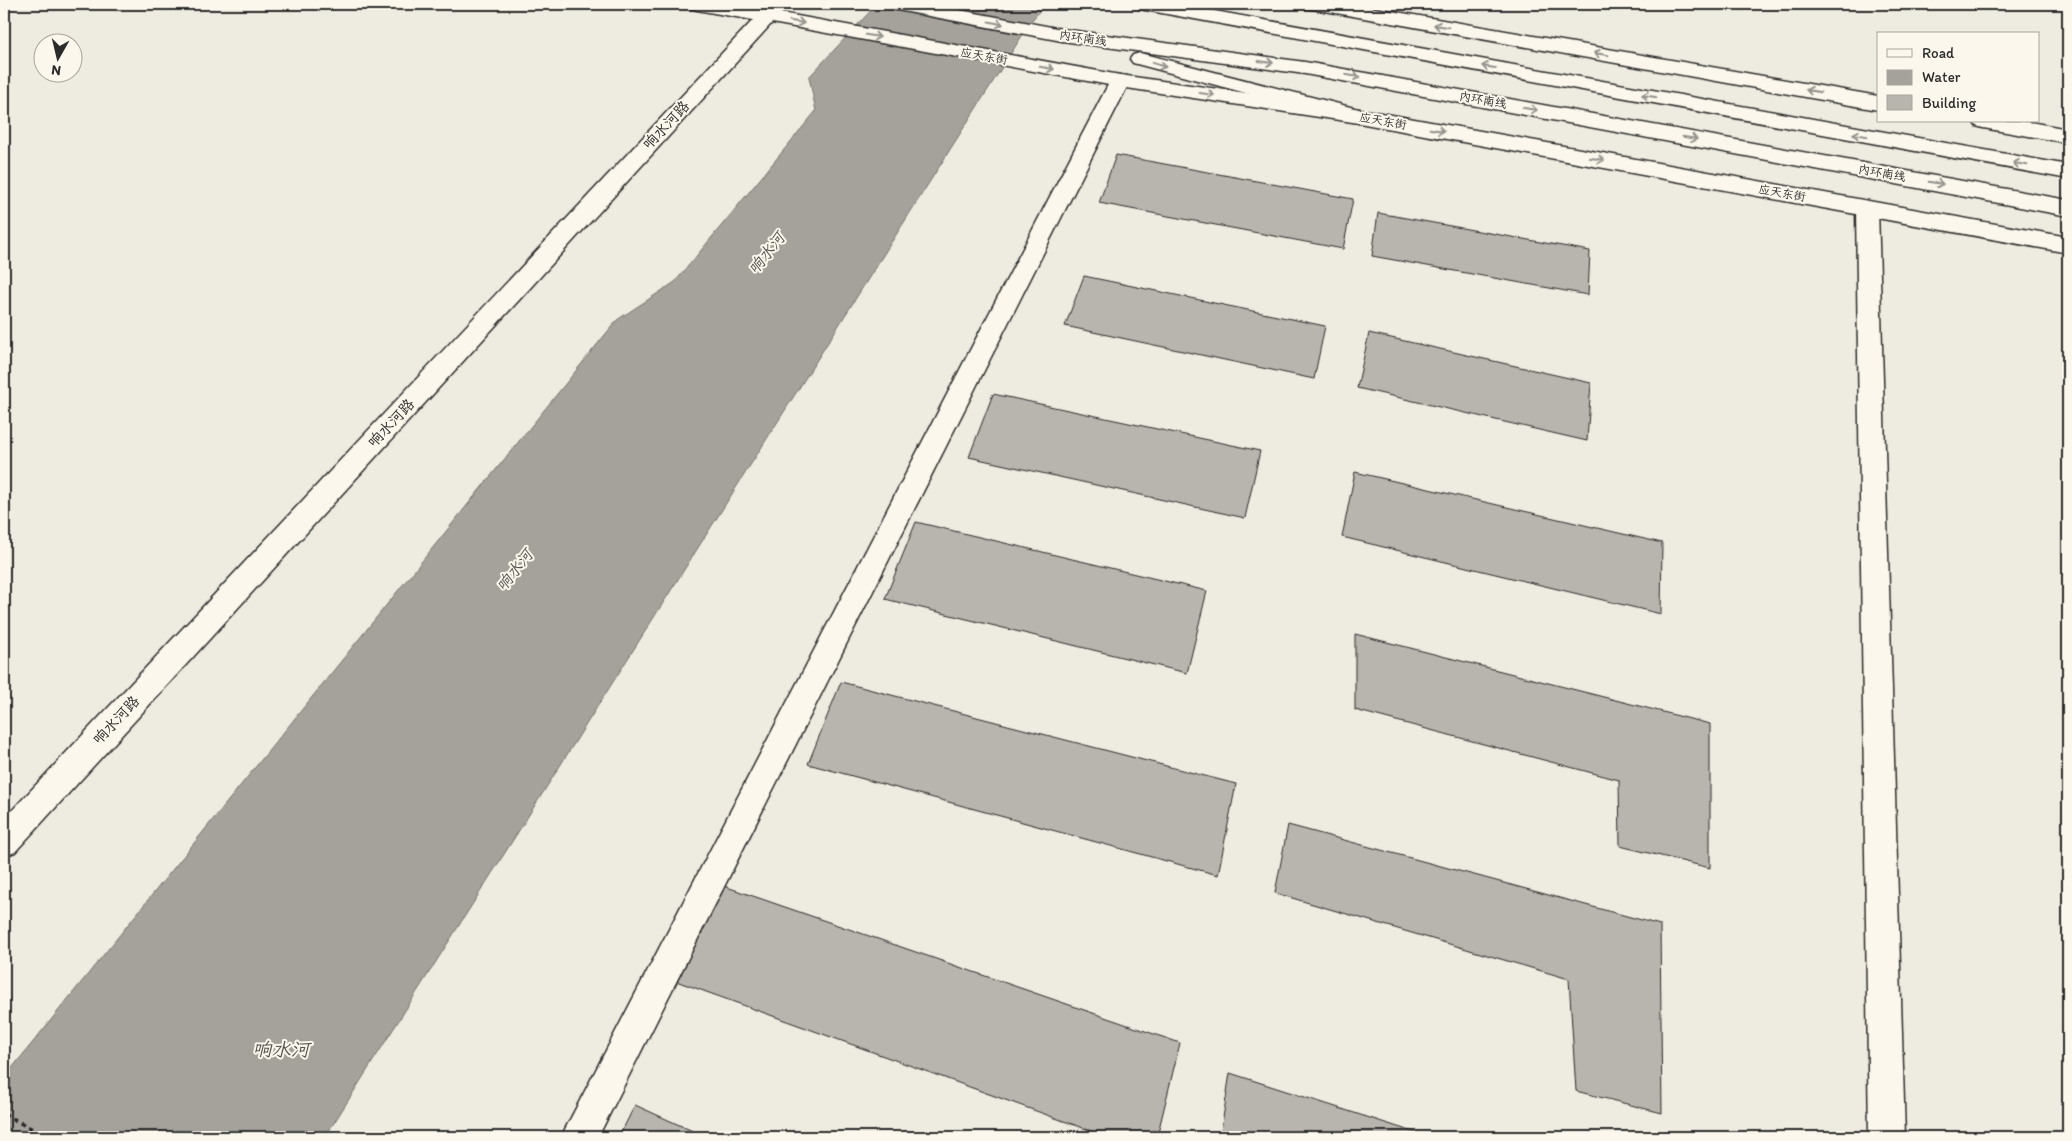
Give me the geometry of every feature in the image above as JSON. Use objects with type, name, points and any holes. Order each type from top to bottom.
[{"type":"main road","name":"应天东街","points":[[697,4],[773,10],[825,27],[1120,81],[1359,116],[2068,245]]},
{"type":"main road","name":"内环南线","points":[[897,4],[1062,36],[1305,68],[2068,208]]},
{"type":"main road","points":[[1146,4],[2068,172]]},
{"type":"main road","points":[[1318,4],[1877,103]]},
{"type":"main road","name":"响水河路","points":[[4,841],[773,10]]},
{"type":"main road","points":[[1062,36],[1167,68],[1359,116]]},
{"type":"main road","points":[[579,1137],[1120,81]]},
{"type":"main road","points":[[1989,122],[2068,136]]},
{"type":"main road","points":[[1867,209],[1887,1137]]},
{"type":"path","points":[[4,1114],[47,1137]]},
{"type":"water","name":"响水河","points":[[877,4],[1045,4],[1032,20],[325,1137],[4,1137],[4,1078],[617,320],[675,282],[816,111],[809,77]]},
{"type":"building","points":[[1116,155],[1353,199],[1343,249],[1099,203]]},
{"type":"building","points":[[1378,213],[1590,251],[1588,295],[1372,256]]},
{"type":"building","points":[[1084,276],[1325,326],[1314,379],[1065,326]]},
{"type":"building","points":[[1369,333],[1591,383],[1587,441],[1357,388]]},
{"type":"building","points":[[993,394],[1260,451],[1245,518],[969,457]]},
{"type":"building","points":[[1355,472],[1662,543],[1661,614],[1342,537]]},
{"type":"building","points":[[916,522],[1207,591],[1187,673],[885,599]]},
{"type":"building","points":[[1355,634],[1710,724],[1710,868],[1620,846],[1619,780],[1355,710]]},
{"type":"building","points":[[841,682],[1236,784],[1218,875],[808,764]]},
{"type":"building","points":[[1288,825],[1660,925],[1662,1113],[1576,1091],[1569,979],[1275,893]]},
{"type":"building","points":[[721,885],[1180,1043],[1157,1137],[1108,1137],[676,981]]},
{"type":"building","points":[[1230,1073],[1429,1137],[1220,1137]]},
{"type":"building","points":[[635,1105],[706,1137],[619,1137]]}]
